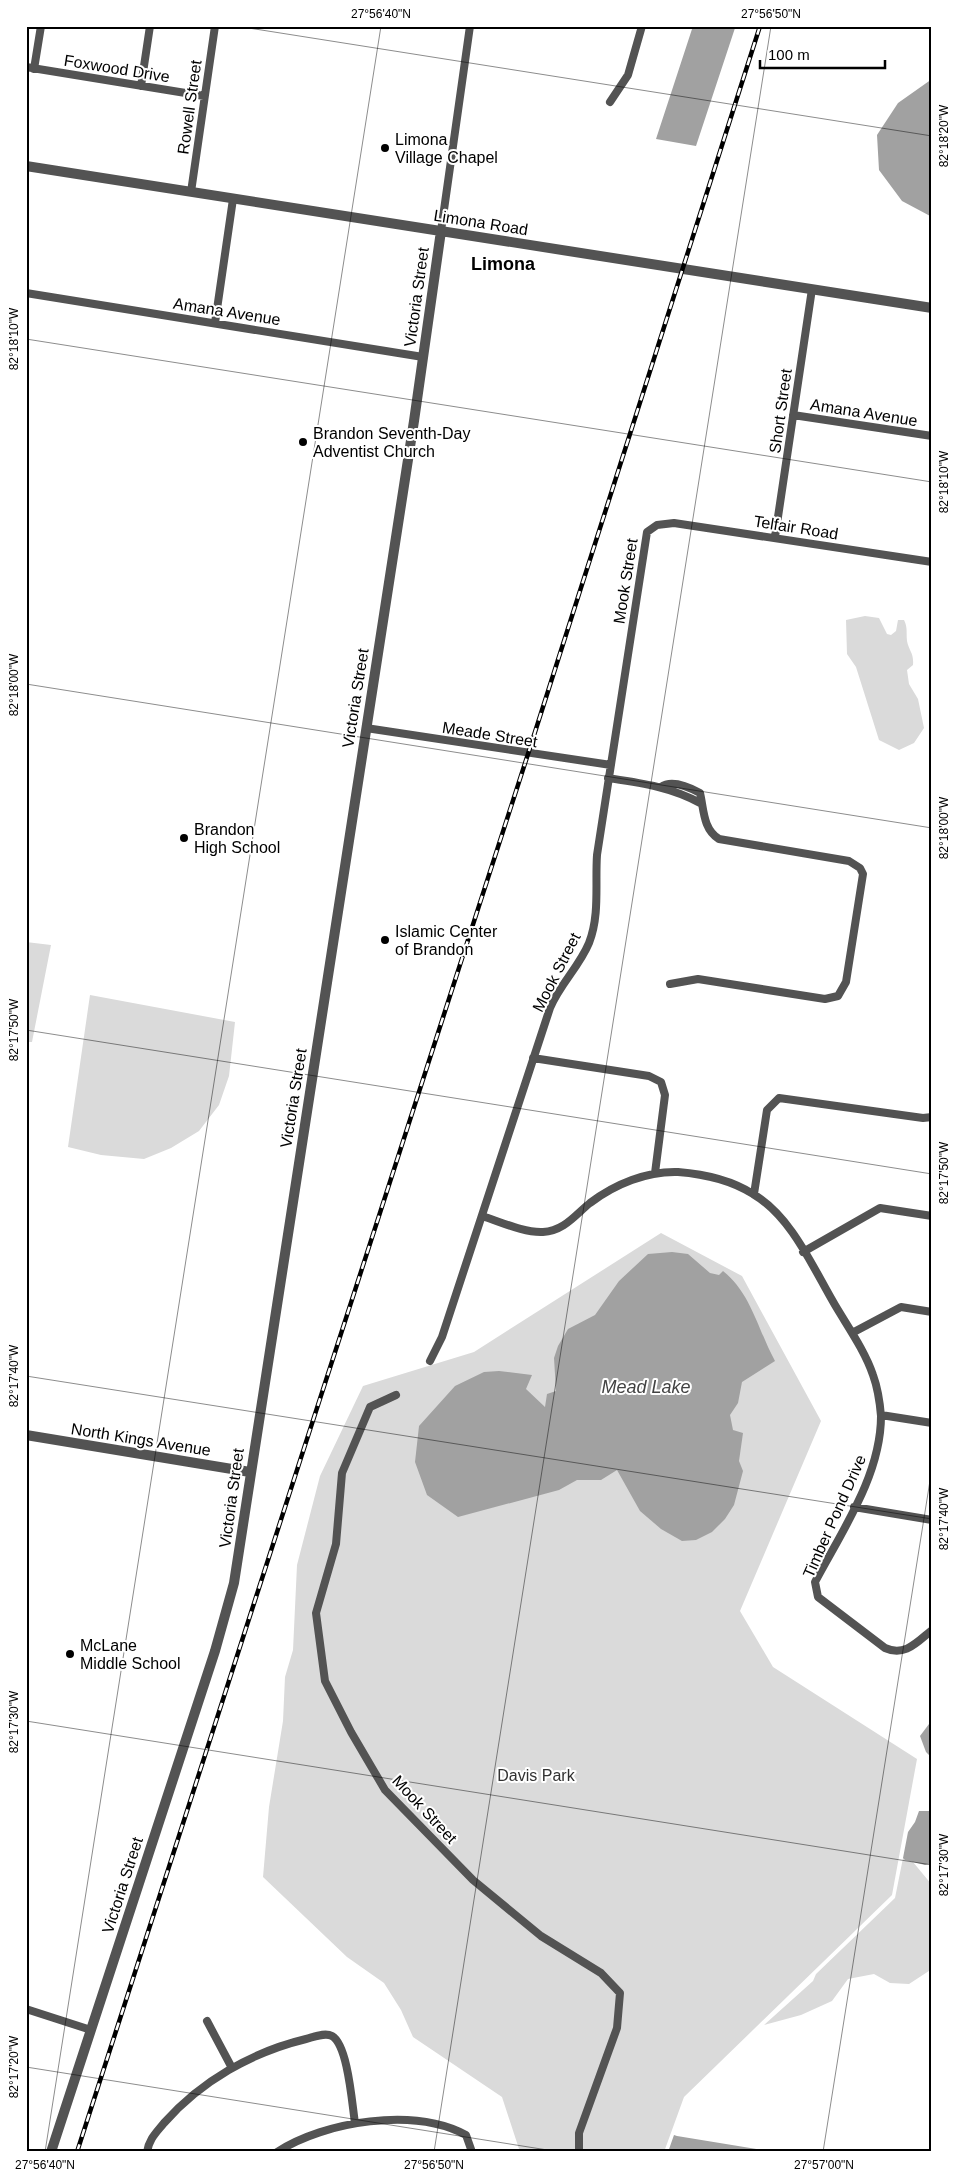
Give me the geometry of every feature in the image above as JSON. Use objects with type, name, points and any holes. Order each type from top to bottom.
[{"type":"street","points":[[30,68],[41,26]]},
{"type":"street","points":[[141,86],[150,26]]},
{"type":"street","name":"Rowell Street","points":[[191,192],[215,26]]},
{"type":"street","name":"Victoria Street","points":[[51,2152],[225,1617],[235,1576],[423,357],[470,26]]},
{"type":"street","points":[[610,102],[628,75],[642,26]]},
{"type":"street","name":"Foxwood Drive","points":[[30,68],[204,96]]},
{"type":"street","name":"Limona Road","points":[[26,166],[932,308]]},
{"type":"street","points":[[214,323],[233,199]]},
{"type":"street","name":"Short Street","points":[[775,537],[812,289]]},
{"type":"street","name":"Amana Avenue","points":[[26,293],[423,357]]},
{"type":"street","name":"Amana Avenue","points":[[793,415],[932,436]]},
{"type":"street","name":"Telfair Road","points":[[657,525],[674,523],[932,562]]},
{"type":"street","name":"Mook Street","points":[[430,1361],[442,1337],[533,1058],[556,994],[579,962],[589,942],[597,902],[597,855],[647,532],[657,525]]},
{"type":"street","name":"Meade Street","points":[[366,728],[611,765]]},
{"type":"street","points":[[608,778],[661,787],[669,783],[700,793],[700,802],[709,830],[719,839],[849,860],[860,868],[862,882],[846,982],[838,996],[825,999],[698,979],[670,984]]},
{"type":"street","points":[[482,1216],[533,1231],[550,1231],[561,1228],[607,1192],[637,1178],[654,1173],[665,1095],[661,1082],[649,1076],[533,1058]]},
{"type":"street","points":[[754,1194],[767,1110],[779,1098],[923,1118],[932,1117]]},
{"type":"street","name":"Timber Pond Drive","points":[[654,1173],[703,1175],[728,1182],[754,1194],[776,1213],[792,1232],[852,1334],[873,1374],[881,1415],[875,1461],[854,1508],[815,1582],[818,1597],[885,1648],[894,1652],[910,1648],[932,1630]]},
{"type":"street","points":[[803,1252],[880,1208],[932,1216]]},
{"type":"street","points":[[852,1334],[901,1307],[932,1312]]},
{"type":"street","name":"Mook Street","points":[[396,1395],[370,1406],[342,1473],[336,1544],[316,1613],[325,1682],[350,1732],[385,1790],[473,1880],[541,1936],[601,1974],[620,1993],[617,2028],[579,2133],[579,2152]]},
{"type":"street","points":[[881,1415],[932,1423]]},
{"type":"street","name":"North Kings Avenue","points":[[26,1435],[250,1472]]},
{"type":"street","points":[[854,1508],[932,1520]]},
{"type":"street","points":[[26,2009],[91,2030]]},
{"type":"street","points":[[207,2021],[232,2068]]},
{"type":"street","points":[[147,2152],[149,2142],[174,2113],[202,2088],[232,2068],[285,2044],[324,2034],[331,2036],[339,2043],[345,2061],[355,2123]]},
{"type":"street","points":[[277,2152],[315,2132],[355,2123],[388,2120],[418,2122],[455,2129],[466,2135],[472,2152]]},
{"type":"green space","points":[[865,616],[879,618],[887,634],[891,635],[896,631],[898,620],[904,620],[906,626],[907,641],[913,661],[913,665],[907,670],[909,684],[918,699],[924,728],[914,743],[899,750],[879,740],[856,667],[847,654],[846,620]]},
{"type":"green space","points":[[26,942],[51,945],[32,1042],[26,1042]]},
{"type":"green space","points":[[90,995],[235,1022],[229,1076],[219,1105],[199,1131],[171,1148],[144,1159],[101,1155],[68,1147]]},
{"type":"green space","name":"Davis Park","points":[[661,1233],[742,1276],[821,1421],[740,1611],[773,1667],[917,1759],[892,1895],[684,2097],[664,2152],[520,2152],[502,2097],[413,2037],[401,2010],[384,1983],[347,1957],[263,1877],[269,1807],[283,1721],[285,1677],[293,1650],[297,1565],[320,1476],[363,1386],[474,1352]]},
{"type":"green space","points":[[903,1858],[913,1862],[932,1885],[932,1969],[909,1984],[890,1983],[874,1974],[848,1979],[832,2001],[801,2015],[764,2025],[813,1981],[816,1974],[895,1898]]},
{"type":"water","points":[[693,26],[735,26],[696,146],[656,139]]},
{"type":"water","points":[[932,79],[932,217],[902,201],[879,170],[877,135],[898,103]]},
{"type":"water","name":"Mead Lake","points":[[672,1252],[688,1254],[710,1273],[719,1275],[723,1271],[733,1280],[747,1301],[775,1361],[742,1382],[738,1403],[730,1415],[733,1430],[743,1433],[739,1461],[743,1471],[734,1505],[725,1519],[712,1532],[696,1540],[682,1541],[661,1529],[640,1511],[617,1470],[601,1480],[577,1480],[559,1490],[458,1517],[427,1495],[415,1462],[419,1426],[455,1386],[484,1372],[499,1371],[532,1375],[526,1389],[545,1407],[547,1394],[556,1391],[554,1358],[558,1346],[568,1329],[595,1315],[619,1281],[648,1254]]},
{"type":"water","points":[[932,1720],[932,1758],[926,1752],[920,1736]]},
{"type":"water","points":[[932,1809],[932,1863],[925,1865],[905,1860],[903,1858],[908,1832],[915,1822],[919,1811],[929,1811]]},
{"type":"water","points":[[674,2135],[677,2136],[774,2152],[668,2152]]},
{"type":"railway","points":[[77,2152],[528,754],[760,26]]},
{"type":"place","name":"Limona Village Chapel","points":[[385,148]]},
{"type":"place","name":"Brandon Seventh-Day Adventist Church","points":[[303,442]]},
{"type":"place","name":"Brandon High School","points":[[184,838]]},
{"type":"place","name":"Islamic Center of Brandon","points":[[385,940]]},
{"type":"place","name":"McLane Middle School","points":[[70,1654]]},
{"type":"district","name":"Limona","points":[[503,264]]}]
